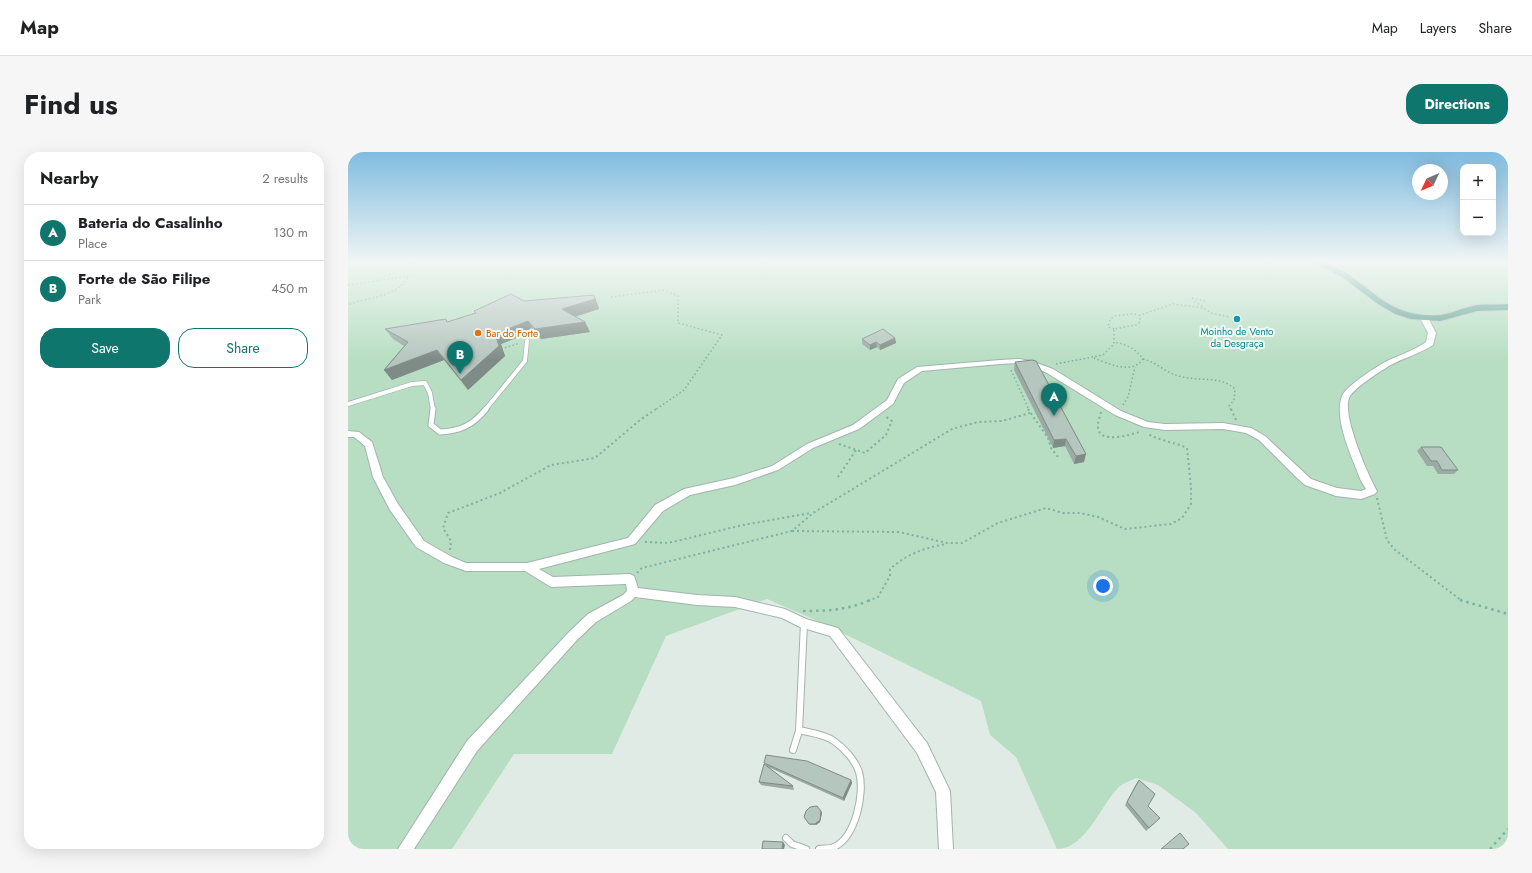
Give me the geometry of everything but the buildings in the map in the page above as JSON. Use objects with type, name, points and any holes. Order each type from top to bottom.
[{"type":"main road","points":[[1372,295],[1390,308],[1411,316],[1424,318],[1440,318],[1477,308],[1508,307]]},
{"type":"street","points":[[348,434],[356,434],[369,444],[378,477],[394,507],[420,544],[448,560],[466,567],[527,567],[631,541],[659,508],[687,492],[735,481],[774,468],[810,446],[856,427],[890,402],[901,381],[920,369],[1000,362],[1019,361],[1050,371],[1118,413],[1147,425],[1165,427],[1223,426],[1248,430],[1262,438],[1308,482],[1336,492],[1361,495],[1372,491],[1366,481],[1346,423],[1344,404],[1346,395],[1365,378],[1387,364],[1421,349],[1430,343],[1432,333],[1424,318]]},
{"type":"street","points":[[527,567],[551,582],[632,586],[697,600],[735,602],[785,614],[804,623],[834,632],[922,748],[942,791],[946,849]]},
{"type":"street","points":[[404,849],[472,746],[592,618],[627,598],[632,586]]},
{"type":"lane","points":[[348,404],[412,384],[425,383],[430,388],[433,409],[431,425],[440,432],[455,431],[476,421],[525,361],[528,341]]},
{"type":"lane","points":[[794,750],[799,730],[804,623]]},
{"type":"lane","points":[[799,730],[820,734],[836,742],[849,755],[859,770],[862,784],[861,800],[854,823],[841,841],[834,847],[819,849]]},
{"type":"lane","points":[[786,838],[792,844],[806,849]]},
{"type":"path","points":[[348,305],[368,298],[385,295]]},
{"type":"path","points":[[611,297],[629,295]]},
{"type":"path","points":[[448,560],[451,541],[442,528],[448,513],[500,493],[551,465],[595,458],[640,420],[684,390],[722,335],[678,323],[678,296],[674,295]]},
{"type":"path","points":[[1206,301],[1192,298],[1195,302],[1211,313],[1230,317]]},
{"type":"path","points":[[1140,315],[1140,322],[1136,325],[1114,329],[1108,327],[1110,320],[1114,316],[1132,314],[1140,315],[1173,304],[1203,308]]},
{"type":"path","points":[[1040,367],[1103,355],[1114,342],[1114,329]]},
{"type":"path","points":[[496,350],[528,341]]},
{"type":"path","points":[[1114,342],[1136,350],[1143,359],[1152,361],[1175,375],[1191,379],[1222,380],[1231,383],[1235,389],[1234,400],[1229,406],[1241,428]]},
{"type":"path","points":[[1093,358],[1110,364],[1135,367],[1140,365],[1143,359]]},
{"type":"path","points":[[1009,366],[1030,413],[1048,438],[1051,448],[1058,457]]},
{"type":"path","points":[[1118,413],[1128,398],[1135,367]]},
{"type":"path","points":[[785,614],[796,611],[833,611],[857,606],[878,596],[890,576],[890,569],[897,562],[919,549],[947,543],[962,543],[975,538],[998,523],[1046,508],[1063,513],[1080,513],[1098,517],[1125,529],[1171,524],[1182,518],[1191,504],[1191,481],[1187,448],[1174,442],[1156,439],[1143,431],[1128,436],[1112,437],[1100,434],[1098,429],[1104,405]]},
{"type":"path","points":[[824,440],[865,453],[886,435],[892,420],[878,412]]},
{"type":"path","points":[[792,531],[813,513],[952,429],[978,422],[1002,420],[1030,413]]},
{"type":"path","points":[[838,477],[856,450]]},
{"type":"path","points":[[1372,491],[1378,499],[1387,540],[1394,549],[1461,601],[1508,614]]},
{"type":"path","points":[[631,541],[668,543],[743,525],[813,513]]},
{"type":"path","points":[[632,586],[642,568],[792,531],[899,532],[947,543]]},
{"type":"path","points":[[1490,849],[1508,828]]},
{"type":"green space","points":[[348,295],[1508,295],[1508,849],[1228,849],[1196,813],[1158,785],[1136,778],[1123,784],[1117,789],[1084,835],[1067,847],[1057,849],[1016,757],[990,735],[981,701],[820,622],[767,599],[666,636],[612,754],[514,754],[452,849],[348,849]]},
{"type":"place","name":"Moinho de Vento da Desgraça","points":[[1237,319]]},
{"type":"place","name":"Bar do Forte","points":[[478,333]]},
{"type":"place","name":"Forte de São Filipe","points":[[460,374]]},
{"type":"place","name":"Bateria do Casalinho","points":[[1054,416]]}]
